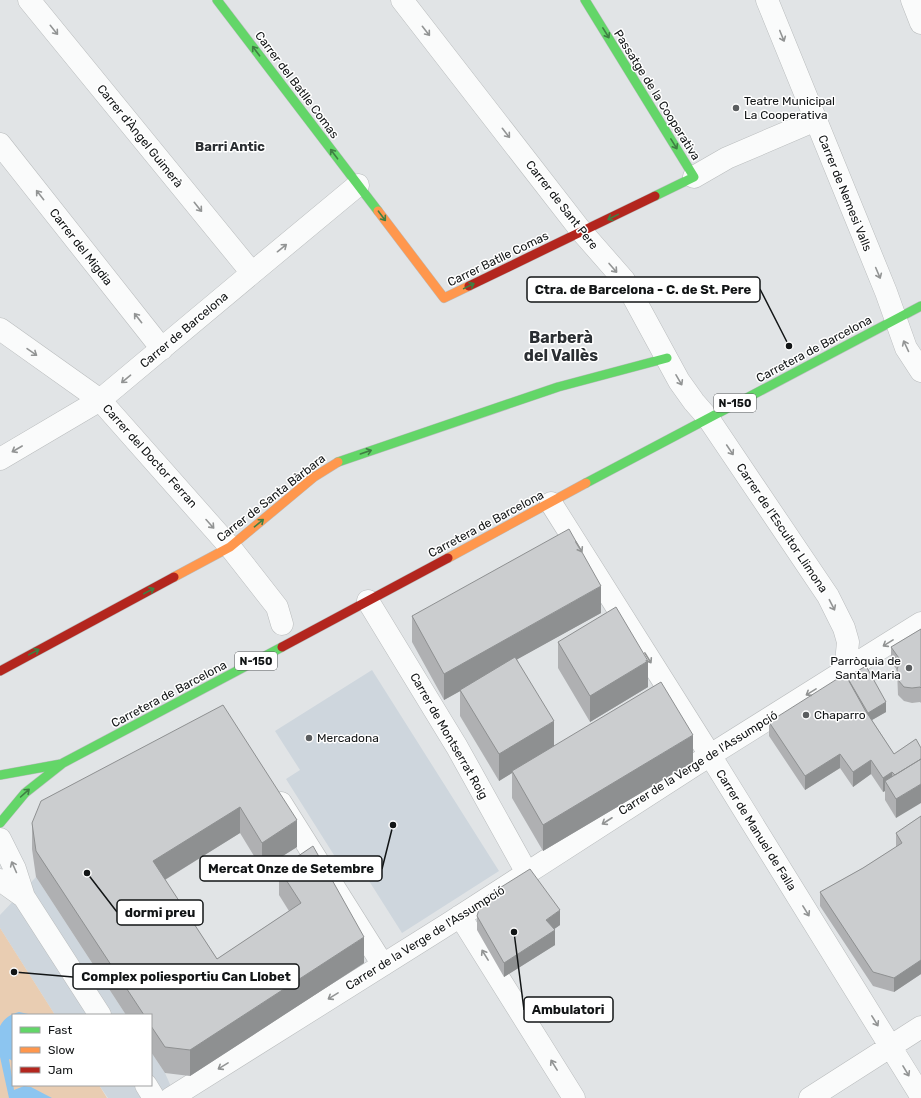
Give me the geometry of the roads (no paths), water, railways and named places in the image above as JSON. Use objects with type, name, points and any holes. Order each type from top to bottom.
[{"type":"street","name":"Carrer d'Àngel Guimerà","points":[[29,0],[252,272]]},
{"type":"street","name":"Carrer del Batlle Comas","points":[[217,0],[358,185]]},
{"type":"street","name":"Carrer de Sant Pere","points":[[402,0],[582,232],[624,280],[689,396],[708,418]]},
{"type":"street","name":"Passatge de la Cooperativa","points":[[582,232],[694,177],[585,0]]},
{"type":"street","name":"Carrer de Nemesi Valls","points":[[768,0],[896,319],[906,348],[921,371]]},
{"type":"street","points":[[912,0],[921,23]]},
{"type":"street","points":[[694,177],[727,158],[809,123],[815,119]]},
{"type":"street","name":"Carrer del Migdia","points":[[0,144],[162,349]]},
{"type":"street","name":"Carrer de Barcelona","points":[[0,459],[100,400],[358,185]]},
{"type":"street","name":"Carrer Batlle Comas","points":[[358,185],[444,298],[582,232]]},
{"type":"street","name":"Carretera de Barcelona","points":[[62,763],[921,306]]},
{"type":"street","name":"Carrer del Doctor Ferran","points":[[0,330],[100,400],[230,547],[279,616]]},
{"type":"street","name":"Carrer de Santa Bàrbara","points":[[0,671],[230,547],[314,477],[339,461],[558,387],[667,358]]},
{"type":"street","name":"Carrer de l'Escultor Llimona","points":[[708,418],[828,596],[844,628],[848,642],[846,663],[841,673]]},
{"type":"street","name":"Carrer de Manuel de Falla","points":[[551,503],[710,755],[921,1096]]},
{"type":"street","name":"Carrer de Montserrat Roig","points":[[368,601],[457,747],[527,873]]},
{"type":"street","name":"Carrer de la Verge de l'Assumpció","points":[[171,1098],[460,916],[710,755],[921,623]]},
{"type":"street","name":"N-150","points":[[0,775],[62,763]]},
{"type":"street","name":"N-150","points":[[0,823],[25,793],[62,763]]},
{"type":"street","points":[[270,786],[383,964]]},
{"type":"street","name":"N-150","points":[[0,814],[0,823]]},
{"type":"street","points":[[0,839],[15,869],[24,897],[99,1014]]},
{"type":"street","points":[[0,880],[24,897]]},
{"type":"street","points":[[460,916],[574,1098]]},
{"type":"street","points":[[810,1098],[921,1027]]},
{"type":"street","points":[[147,1086],[154,1098]]},
{"type":"water","points":[[19,1012],[28,1014],[13,1014]]},
{"type":"water","points":[[12,1015],[12,1060],[9,1059],[12,1086],[13,1086],[14,1090],[24,1086],[31,1087],[52,1098],[9,1098],[0,1057],[0,1026]]},
{"type":"place","name":"Teatre Municipal La Cooperativa","points":[[736,108]]},
{"type":"place","name":"Ctra. de Barcelona - C. de St. Pere","points":[[789,346]]},
{"type":"place","name":"Parròquia de Santa Maria","points":[[909,668]]},
{"type":"place","name":"Chaparro","points":[[806,715]]},
{"type":"place","name":"Mercadona","points":[[309,738]]},
{"type":"place","name":"Mercat Onze de Setembre","points":[[393,825]]},
{"type":"place","name":"dormi preu","points":[[87,873]]},
{"type":"place","name":"Ambulatori","points":[[514,932]]},
{"type":"place","name":"Complex poliesportiu Can Llobet","points":[[14,972]]},
{"type":"district","name":"Barri Antic","points":[[230,146]]},
{"type":"district","name":"Barberà del Vallès","points":[[561,346]]}]
